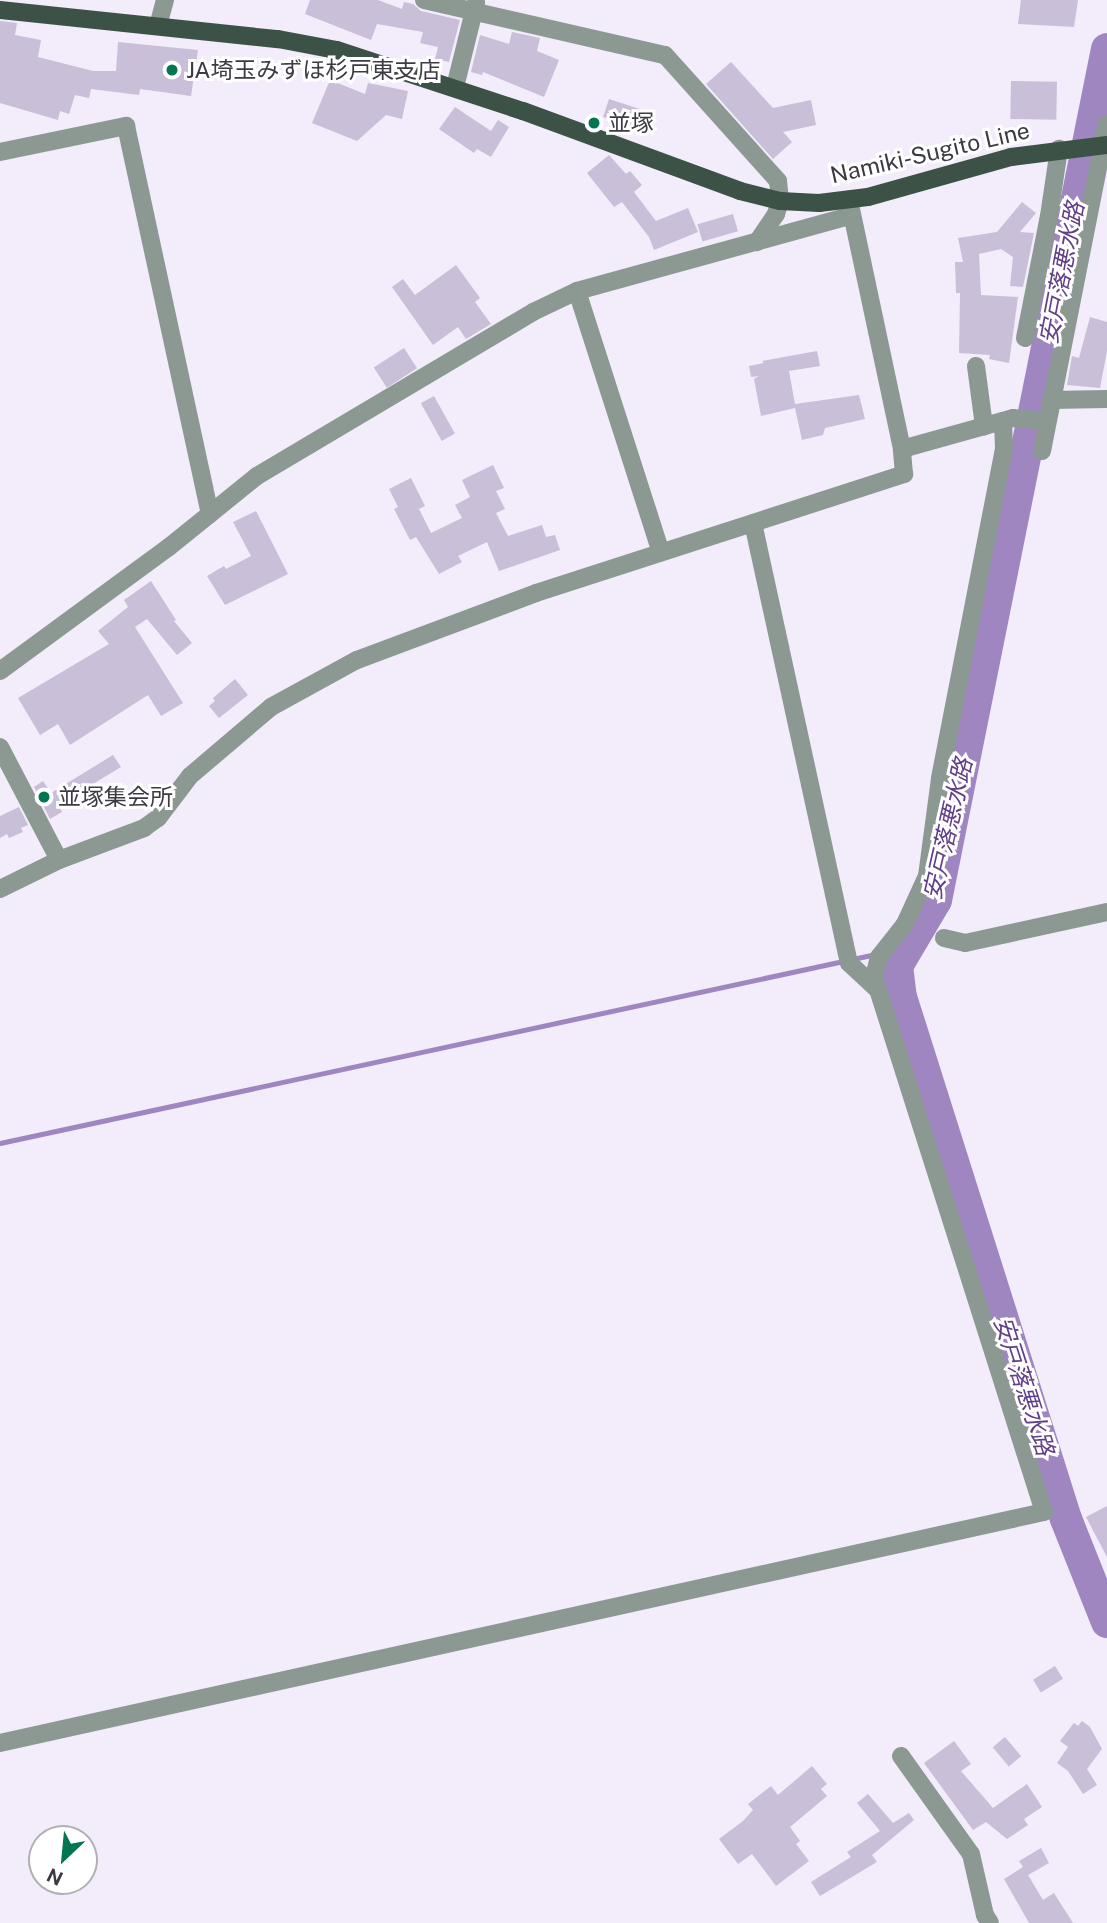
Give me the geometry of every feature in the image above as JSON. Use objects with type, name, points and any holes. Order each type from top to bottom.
[{"type":"main road","name":"Namiki-Sugito Line","points":[[0,10],[27,7],[308,44],[372,60],[740,191],[780,201],[851,208],[1011,157],[1105,145]]},
{"type":"street","points":[[158,26],[165,0]]},
{"type":"street","points":[[424,0],[475,6],[665,55],[778,181],[780,201],[772,223],[757,242]]},
{"type":"street","points":[[455,88],[475,6]]},
{"type":"street","points":[[1042,451],[1105,145],[1107,124]]},
{"type":"street","points":[[0,152],[126,126],[210,514]]},
{"type":"street","points":[[1025,338],[1059,149]]},
{"type":"street","points":[[0,670],[257,476],[533,312],[577,291],[757,242],[851,208],[904,474],[536,593],[357,660],[271,707],[190,776],[158,818],[144,828],[59,860],[0,889]]},
{"type":"street","points":[[577,291],[661,552]]},
{"type":"street","points":[[976,366],[984,426]]},
{"type":"street","points":[[1051,400],[1107,399]]},
{"type":"street","points":[[901,449],[1008,419],[1047,421]]},
{"type":"street","points":[[0,1743],[1044,1512],[876,988],[875,967],[879,957],[905,924],[927,876],[940,778],[1008,419]]},
{"type":"street","points":[[752,523],[849,962],[876,988]]},
{"type":"street","points":[[0,747],[59,860]]},
{"type":"street","points":[[944,938],[965,943],[1107,912]]},
{"type":"street","points":[[901,1756],[971,1854],[985,1915],[990,1923]]},
{"type":"building","points":[[310,0],[378,0],[402,9],[404,2],[413,4],[421,11],[460,20],[449,62],[435,59],[438,47],[420,43],[423,32],[377,24],[371,40],[305,14]]},
{"type":"building","points":[[1021,0],[1078,0],[1074,27],[1018,24]]},
{"type":"building","points":[[0,21],[17,23],[15,35],[41,40],[38,57],[93,71],[116,71],[118,42],[198,50],[191,96],[140,89],[139,95],[91,89],[89,98],[75,95],[69,114],[60,111],[58,120],[0,103]]},
{"type":"building","points":[[512,32],[540,38],[537,51],[559,60],[544,97],[483,72],[482,75],[471,72],[480,35],[509,44]]},
{"type":"building","points":[[731,62],[773,108],[811,100],[816,125],[783,132],[792,142],[773,159],[706,84]]},
{"type":"building","points":[[330,80],[365,94],[368,83],[408,91],[402,119],[386,115],[357,141],[312,123]]},
{"type":"building","points":[[1011,81],[1057,82],[1056,120],[1010,119]]},
{"type":"building","points":[[609,99],[640,109],[635,127],[603,117]]},
{"type":"building","points":[[455,107],[491,131],[498,120],[509,127],[491,157],[477,149],[474,153],[439,129]]},
{"type":"building","points":[[609,155],[626,174],[630,171],[642,185],[634,192],[656,221],[688,208],[698,232],[654,250],[649,237],[622,202],[614,207],[587,173]]},
{"type":"building","points":[[1022,202],[1036,213],[1020,232],[1034,233],[1023,287],[1010,286],[1013,257],[1001,249],[979,254],[981,295],[1018,297],[1009,363],[989,359],[990,355],[959,353],[960,293],[956,293],[955,262],[963,262],[958,238],[997,232]]},
{"type":"building","points":[[733,214],[738,231],[702,242],[697,224]]},
{"type":"building","points":[[456,265],[480,298],[475,302],[491,324],[466,339],[458,327],[433,345],[392,287],[403,279],[415,295]]},
{"type":"building","points":[[1090,317],[1107,322],[1107,351],[1100,388],[1067,385],[1072,356],[1079,358]]},
{"type":"building","points":[[404,348],[417,368],[387,388],[374,368]]},
{"type":"building","points":[[817,351],[820,366],[789,371],[795,404],[859,395],[865,419],[825,428],[823,435],[802,440],[795,408],[761,416],[754,379],[759,376],[751,377],[749,366]]},
{"type":"building","points":[[434,396],[455,434],[442,441],[421,403]]},
{"type":"building","points":[[493,465],[504,488],[496,491],[505,509],[496,513],[508,536],[542,525],[546,537],[555,535],[560,550],[499,571],[487,542],[458,556],[462,562],[439,574],[416,537],[410,540],[394,509],[398,507],[389,489],[411,478],[425,506],[419,509],[431,533],[462,518],[455,505],[470,497],[462,480]]},
{"type":"building","points":[[256,511],[288,574],[225,605],[207,576],[251,556],[233,522]]},
{"type":"building","points":[[151,581],[176,620],[174,621],[192,643],[177,655],[147,619],[135,627],[183,703],[161,716],[148,695],[70,745],[58,724],[40,735],[18,698],[109,644],[98,631],[128,607],[124,600]]},
{"type":"building","points":[[235,679],[248,695],[219,718],[209,706],[215,701],[213,698]]},
{"type":"building","points":[[113,755],[121,767],[58,805],[62,812],[50,819],[34,787],[43,781],[51,793]]},
{"type":"building","points":[[19,807],[28,825],[21,828],[23,832],[9,838],[7,834],[0,838],[0,816]]},
{"type":"building","points":[[1107,1506],[1107,1557],[1086,1517]]},
{"type":"building","points":[[1055,1666],[1063,1679],[1041,1692],[1033,1680]]},
{"type":"building","points":[[1082,1721],[1090,1727],[1102,1749],[1087,1769],[1097,1785],[1083,1794],[1068,1771],[1057,1763],[1068,1747],[1060,1741],[1074,1723],[1078,1726]]},
{"type":"building","points":[[1005,1737],[1021,1756],[1009,1766],[993,1747]]},
{"type":"building","points":[[954,1741],[971,1764],[961,1771],[993,1808],[1027,1784],[1042,1807],[1024,1819],[1028,1825],[1007,1839],[986,1822],[973,1830],[924,1763]]},
{"type":"building","points":[[812,1766],[827,1784],[821,1789],[827,1796],[790,1827],[800,1841],[796,1844],[809,1861],[776,1886],[752,1854],[738,1864],[719,1839],[753,1810],[748,1804],[771,1786],[778,1795]]},
{"type":"building","points":[[868,1794],[893,1823],[909,1813],[914,1820],[872,1855],[877,1862],[820,1896],[811,1882],[851,1857],[847,1852],[880,1831],[857,1803]]},
{"type":"building","points":[[1041,1848],[1049,1863],[1028,1875],[1043,1900],[1054,1893],[1073,1923],[1029,1923],[1004,1879],[1023,1867],[1019,1861]]},
{"type":"waterway","name":"安戸落悪水路","points":[[1107,49],[936,900],[897,966],[901,997],[1066,1519],[1107,1622]]},
{"type":"waterway","points":[[892,950],[912,946]]},
{"type":"waterway","points":[[0,1143],[876,954]]},
{"type":"place","name":"JA埼玉みずほ杉戸東支店","points":[[172,70]]},
{"type":"place","name":"並塚","points":[[594,123]]},
{"type":"place","name":"並塚集会所","points":[[44,797]]}]
